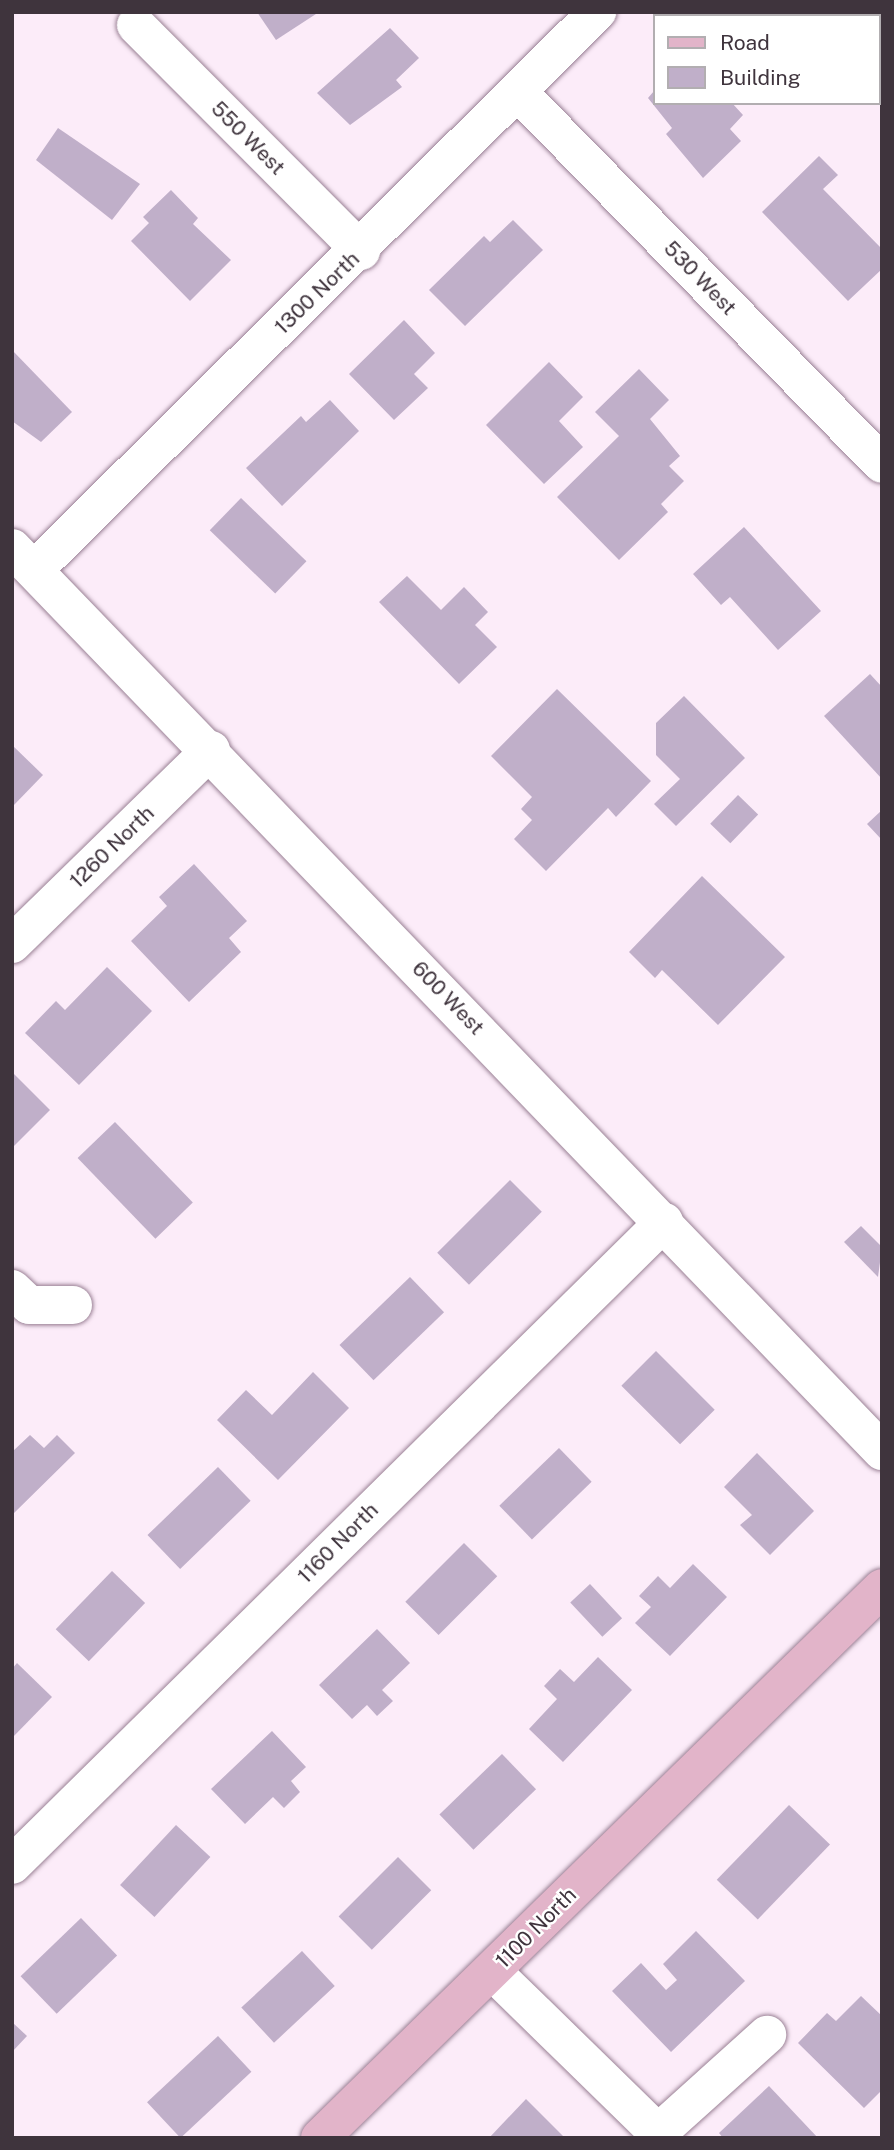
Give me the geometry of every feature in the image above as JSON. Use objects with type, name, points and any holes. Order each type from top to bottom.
[{"type":"main road","name":"1100 North","points":[[329,2135],[882,1588]]},
{"type":"street","name":"1300 North","points":[[23,559],[360,251],[597,12]]},
{"type":"street","name":"550 West","points":[[136,24],[360,251]]},
{"type":"street","name":"530 West","points":[[517,92],[882,464]]},
{"type":"street","name":"600 West","points":[[23,559],[211,750],[882,1451]]},
{"type":"street","name":"1260 North","points":[[12,944],[211,750]]},
{"type":"street","name":"1160 North","points":[[12,1864],[664,1222]]},
{"type":"street","points":[[12,1289],[29,1305],[73,1305]]},
{"type":"street","points":[[492,1971],[658,2133],[767,2035]]},
{"type":"building","points":[[257,12],[319,12],[276,40]]},
{"type":"building","points":[[390,28],[419,58],[396,80],[402,87],[350,125],[317,93]]},
{"type":"building","points":[[654,105],[734,105],[743,115],[730,129],[741,141],[703,178],[666,134],[672,128]]},
{"type":"building","points":[[58,128],[140,184],[112,220],[36,160]]},
{"type":"building","points":[[819,156],[838,175],[823,189],[882,249],[882,269],[848,301],[762,212]]},
{"type":"building","points":[[171,190],[198,218],[193,224],[231,260],[190,301],[131,241],[149,223],[143,217]]},
{"type":"building","points":[[513,220],[543,250],[465,326],[429,290],[484,236],[490,242]]},
{"type":"building","points":[[404,320],[435,353],[414,374],[428,388],[394,420],[349,374]]},
{"type":"building","points":[[12,350],[72,412],[41,442],[12,421]]},
{"type":"building","points":[[549,362],[583,397],[559,421],[583,447],[544,484],[486,425]]},
{"type":"building","points":[[639,369],[669,400],[650,419],[680,456],[669,466],[684,481],[661,504],[668,512],[619,560],[557,497],[619,436],[595,412]]},
{"type":"building","points":[[330,400],[359,431],[282,506],[246,468],[301,416],[306,422]]},
{"type":"building","points":[[241,498],[306,561],[275,594],[210,530]]},
{"type":"building","points":[[744,527],[821,611],[778,650],[730,597],[721,605],[693,574]]},
{"type":"building","points":[[407,576],[441,610],[464,587],[488,612],[475,625],[497,647],[459,684],[379,602]]},
{"type":"building","points":[[870,674],[882,687],[882,779],[824,716]]},
{"type":"building","points":[[557,689],[651,781],[616,817],[608,808],[546,871],[514,839],[532,820],[521,809],[532,797],[491,756]]},
{"type":"building","points":[[684,696],[745,758],[676,826],[654,804],[680,779],[656,755],[656,723]]},
{"type":"building","points":[[12,745],[43,775],[12,807]]},
{"type":"building","points":[[738,795],[758,814],[730,843],[710,824]]},
{"type":"building","points":[[882,810],[882,840],[867,824]]},
{"type":"building","points":[[194,864],[247,921],[229,938],[241,952],[189,1002],[131,941],[167,906],[159,897]]},
{"type":"building","points":[[702,876],[785,957],[718,1025],[662,970],[655,978],[629,952]]},
{"type":"building","points":[[107,967],[152,1011],[79,1085],[25,1033],[56,1001],[65,1010]]},
{"type":"building","points":[[12,1072],[50,1110],[12,1148]]},
{"type":"building","points":[[115,1122],[193,1203],[155,1239],[78,1158]]},
{"type":"building","points":[[510,1180],[542,1212],[469,1285],[437,1253]]},
{"type":"building","points":[[861,1226],[882,1247],[878,1277],[844,1242]]},
{"type":"building","points":[[410,1277],[444,1312],[374,1380],[340,1345]]},
{"type":"building","points":[[656,1351],[715,1410],[680,1444],[621,1386]]},
{"type":"building","points":[[313,1372],[349,1408],[278,1480],[217,1420],[246,1390],[272,1415]]},
{"type":"building","points":[[30,1435],[44,1448],[57,1435],[75,1453],[12,1515],[12,1452]]},
{"type":"building","points":[[559,1448],[592,1482],[532,1539],[499,1506]]},
{"type":"building","points":[[757,1453],[814,1511],[770,1555],[740,1525],[752,1515],[724,1487]]},
{"type":"building","points":[[218,1467],[251,1501],[180,1569],[148,1535]]},
{"type":"building","points":[[464,1543],[497,1576],[439,1635],[405,1602]]},
{"type":"building","points":[[693,1564],[727,1597],[670,1656],[635,1623],[651,1607],[639,1596],[658,1576],[670,1588]]},
{"type":"building","points":[[112,1571],[145,1603],[89,1661],[56,1629]]},
{"type":"building","points":[[590,1584],[622,1618],[602,1637],[570,1602]]},
{"type":"building","points":[[377,1629],[410,1663],[382,1690],[393,1701],[377,1716],[367,1705],[352,1719],[319,1685]]},
{"type":"building","points":[[598,1657],[632,1690],[563,1762],[529,1729],[557,1699],[544,1686],[560,1669],[574,1682]]},
{"type":"building","points":[[17,1663],[52,1697],[12,1738],[12,1669]]},
{"type":"building","points":[[272,1731],[306,1767],[291,1781],[300,1792],[284,1808],[273,1797],[245,1824],[211,1789]]},
{"type":"building","points":[[502,1754],[536,1789],[473,1850],[439,1814]]},
{"type":"building","points":[[789,1805],[830,1845],[758,1919],[717,1880]]},
{"type":"building","points":[[176,1825],[210,1857],[154,1917],[120,1885]]},
{"type":"building","points":[[398,1857],[431,1890],[372,1950],[339,1916]]},
{"type":"building","points":[[81,1918],[117,1955],[57,2014],[21,1976]]},
{"type":"building","points":[[696,1931],[745,1981],[671,2052],[612,1991],[641,1963],[666,1990],[677,1980],[663,1964]]},
{"type":"building","points":[[302,1951],[335,1986],[274,2043],[241,2008]]},
{"type":"building","points":[[861,1996],[882,2016],[882,2090],[864,2108],[798,2043],[827,2013],[836,2021]]},
{"type":"building","points":[[12,2022],[27,2036],[12,2052]]},
{"type":"building","points":[[218,2036],[251,2072],[180,2138],[147,2102]]},
{"type":"building","points":[[769,2086],[818,2138],[723,2138],[719,2133]]},
{"type":"building","points":[[526,2099],[565,2138],[489,2138]]}]
